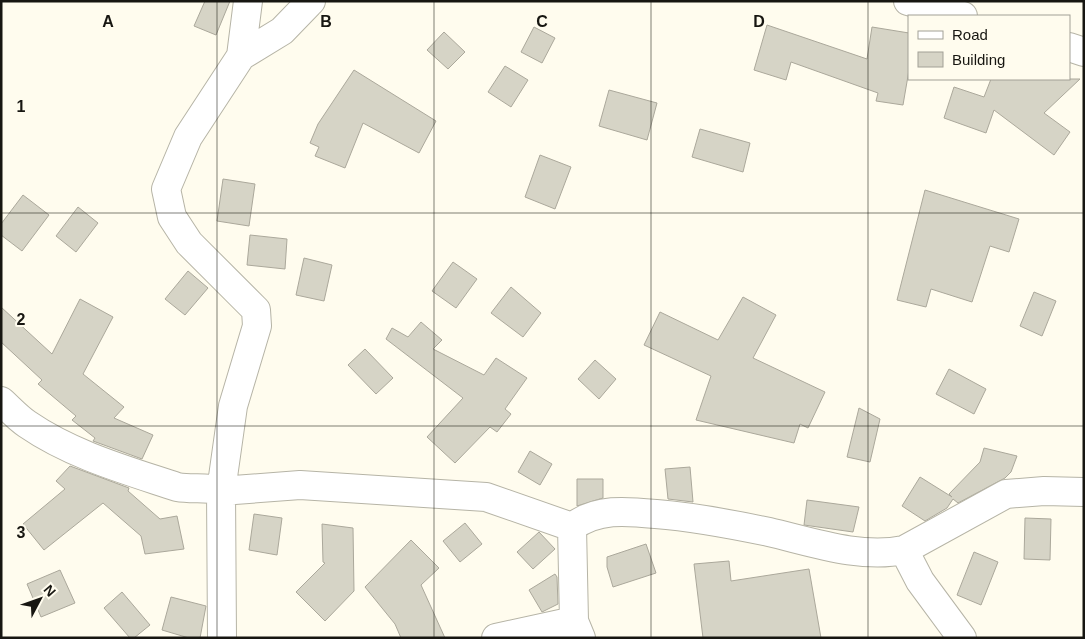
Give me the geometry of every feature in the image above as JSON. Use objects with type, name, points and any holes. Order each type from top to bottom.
[{"type":"street","points":[[241,56],[248,1]]},
{"type":"street","points":[[222,638],[221,491],[233,406],[257,326],[256,310],[189,243],[172,217],[166,189],[188,137],[241,56],[282,31],[312,1]]},
{"type":"street","points":[[908,1],[958,10]]},
{"type":"street","points":[[1070,47],[1084,52]]},
{"type":"street","points":[[1,401],[26,423],[52,439],[78,451],[177,487],[193,490],[205,487],[221,491],[300,485],[486,497],[572,527]]},
{"type":"street","points":[[572,527],[581,520],[604,512],[625,511],[698,518],[842,549],[887,554],[904,550],[1006,494],[1044,491],[1084,492]]},
{"type":"street","points":[[496,638],[578,629],[572,527]]},
{"type":"street","points":[[904,550],[920,581],[962,638]]},
{"type":"building","points":[[205,1],[230,1],[216,35],[194,26]]},
{"type":"building","points":[[767,25],[867,59],[872,27],[908,33],[908,76],[903,105],[876,101],[878,93],[791,62],[786,80],[754,70]]},
{"type":"building","points":[[534,27],[555,38],[542,63],[521,52]]},
{"type":"building","points":[[444,32],[465,52],[448,69],[427,50]]},
{"type":"building","points":[[505,66],[528,80],[511,107],[488,92]]},
{"type":"building","points":[[354,70],[436,121],[419,153],[363,123],[345,168],[315,156],[319,147],[310,143],[318,124]]},
{"type":"building","points":[[1080,79],[1044,113],[1070,132],[1054,155],[994,110],[986,133],[944,118],[954,87],[984,97],[991,80]]},
{"type":"building","points":[[609,90],[657,103],[647,140],[599,126]]},
{"type":"building","points":[[700,129],[750,143],[743,172],[692,157]]},
{"type":"building","points":[[540,155],[571,167],[555,209],[525,197]]},
{"type":"building","points":[[223,179],[255,184],[249,226],[217,221]]},
{"type":"building","points":[[925,190],[1019,219],[1009,252],[990,246],[972,302],[931,289],[926,307],[897,300]]},
{"type":"building","points":[[23,195],[49,215],[22,251],[1,235],[1,224]]},
{"type":"building","points":[[78,207],[98,223],[76,252],[56,236]]},
{"type":"building","points":[[250,235],[287,239],[285,269],[247,265]]},
{"type":"building","points":[[304,258],[332,265],[324,301],[296,295]]},
{"type":"building","points":[[453,262],[477,279],[456,308],[432,291]]},
{"type":"building","points":[[188,271],[208,288],[185,315],[165,299]]},
{"type":"building","points":[[511,287],[541,313],[523,337],[491,313]]},
{"type":"building","points":[[1034,292],[1056,301],[1042,336],[1020,326]]},
{"type":"building","points":[[743,297],[776,315],[753,358],[825,392],[808,428],[800,424],[794,443],[696,420],[711,376],[644,345],[660,312],[718,340]]},
{"type":"building","points":[[80,299],[113,317],[83,374],[124,407],[114,418],[153,435],[142,459],[93,441],[95,438],[72,420],[76,416],[38,384],[42,380],[1,342],[1,307],[52,354]]},
{"type":"building","points":[[421,322],[442,340],[433,349],[484,375],[496,358],[527,378],[505,409],[511,414],[497,432],[490,427],[455,463],[427,437],[463,398],[386,339],[392,328],[408,337]]},
{"type":"building","points":[[365,349],[393,378],[376,394],[348,365]]},
{"type":"building","points":[[595,360],[616,379],[599,399],[578,379]]},
{"type":"building","points":[[949,369],[986,389],[974,414],[936,394]]},
{"type":"building","points":[[859,408],[880,419],[870,462],[847,457]]},
{"type":"building","points":[[984,448],[1017,456],[1011,472],[1005,478],[958,503],[953,499],[947,508],[925,521],[902,506],[920,477],[952,497],[949,494],[980,462]]},
{"type":"building","points":[[530,451],[552,464],[540,485],[518,472]]},
{"type":"building","points":[[70,466],[129,488],[128,491],[160,519],[177,516],[184,549],[145,554],[141,536],[103,503],[44,550],[23,524],[65,489],[56,481]]},
{"type":"building","points":[[690,467],[693,502],[668,499],[665,469]]},
{"type":"building","points":[[577,479],[603,479],[603,498],[577,506]]},
{"type":"building","points":[[807,500],[859,507],[853,532],[804,525]]},
{"type":"building","points":[[254,514],[282,518],[277,555],[249,550]]},
{"type":"building","points":[[1025,518],[1051,519],[1050,560],[1024,559]]},
{"type":"building","points":[[465,523],[482,544],[460,562],[443,541]]},
{"type":"building","points":[[322,524],[353,528],[354,591],[325,621],[296,592],[325,563],[323,562]]},
{"type":"building","points":[[539,532],[555,549],[533,569],[517,552]]},
{"type":"building","points":[[411,540],[439,568],[421,585],[445,638],[401,638],[395,624],[365,587]]},
{"type":"building","points":[[646,544],[656,573],[613,587],[607,567],[607,557]]},
{"type":"building","points":[[974,552],[998,562],[981,605],[957,595]]},
{"type":"building","points":[[729,561],[731,581],[809,569],[821,638],[703,638],[694,564]]},
{"type":"building","points":[[60,570],[75,603],[41,617],[27,584]]},
{"type":"building","points":[[555,574],[557,577],[558,604],[542,612],[529,590]]},
{"type":"building","points":[[122,592],[150,625],[134,638],[130,638],[104,608]]},
{"type":"building","points":[[171,597],[206,606],[200,638],[189,638],[162,630]]}]
